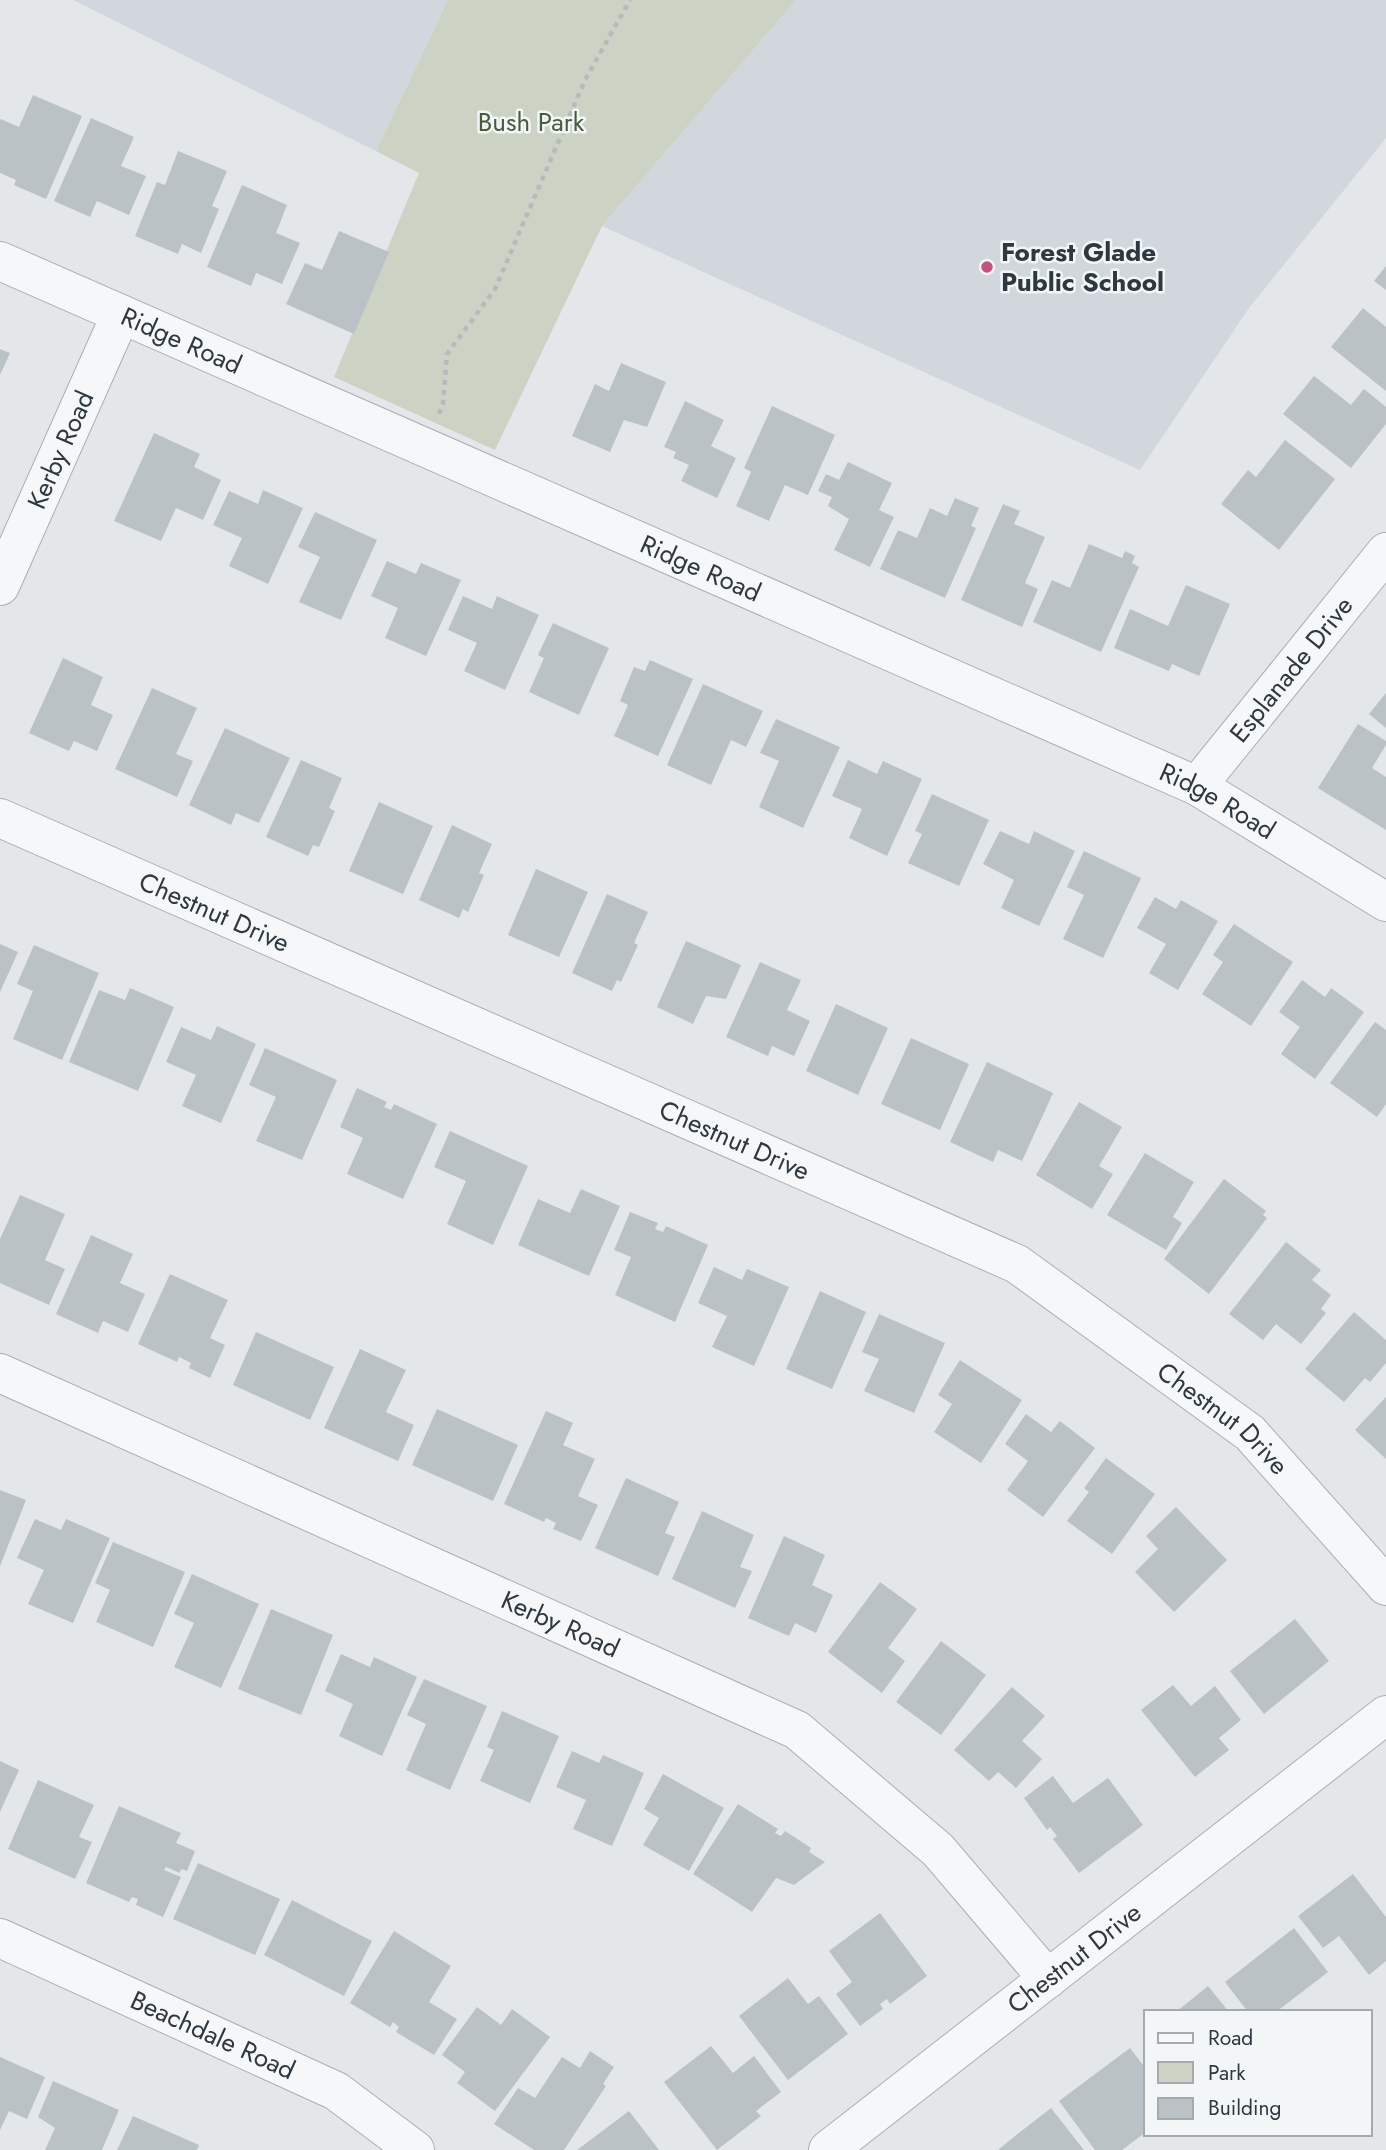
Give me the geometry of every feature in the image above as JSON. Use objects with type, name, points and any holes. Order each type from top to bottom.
[{"type":"street","name":"Ridge Road","points":[[0,261],[1196,786],[1386,902]]},
{"type":"street","name":"Kerby Road","points":[[0,586],[121,314]]},
{"type":"street","name":"Esplanade Drive","points":[[1196,786],[1386,552]]},
{"type":"street","name":"Chestnut Drive","points":[[0,818],[1017,1264],[1250,1433],[1386,1586]]},
{"type":"street","name":"Kerby Road","points":[[0,1373],[797,1730],[938,1850],[1048,1979]]},
{"type":"street","name":"Chestnut Drive","points":[[828,2150],[1386,1715]]},
{"type":"street","name":"Beachdale Road","points":[[0,1938],[336,2091],[415,2150]]},
{"type":"path","points":[[443,404],[447,354],[495,289],[585,80],[630,0]]},
{"type":"shaded area","points":[[73,0],[448,0],[376,151]]},
{"type":"shaded area","name":"Forest Glade Public School","points":[[796,0],[1386,0],[1386,138],[1249,308],[1140,470],[602,226]]},
{"type":"green space","name":"Bush Park","points":[[448,0],[796,0],[602,226],[495,450],[334,377],[419,173],[376,151]]},
{"type":"building","points":[[33,95],[82,116],[46,199],[14,185],[16,180],[0,173],[0,120],[19,127]]},
{"type":"building","points":[[91,118],[134,137],[121,166],[146,176],[129,215],[97,201],[90,217],[54,201]]},
{"type":"building","points":[[178,151],[227,171],[212,206],[219,209],[201,253],[182,244],[178,254],[135,236],[157,182],[165,185]]},
{"type":"building","points":[[242,185],[287,205],[276,233],[300,243],[282,284],[256,273],[251,286],[207,267]]},
{"type":"building","points":[[339,231],[389,252],[354,334],[286,304],[305,263],[322,270]]},
{"type":"building","points":[[1386,266],[1386,290],[1374,281]]},
{"type":"building","points":[[1363,308],[1386,327],[1386,391],[1331,347]]},
{"type":"building","points":[[0,349],[10,353],[0,375]]},
{"type":"building","points":[[621,363],[666,382],[647,427],[624,420],[610,452],[572,436],[595,384],[609,391]]},
{"type":"building","points":[[1314,376],[1351,405],[1364,389],[1386,407],[1386,424],[1351,468],[1283,414]]},
{"type":"building","points":[[685,401],[724,420],[711,446],[736,458],[717,498],[681,481],[689,465],[673,458],[676,452],[664,447]]},
{"type":"building","points":[[772,406],[835,435],[808,495],[785,485],[769,521],[736,506],[751,472],[744,468]]},
{"type":"building","points":[[154,433],[200,454],[194,467],[221,480],[203,520],[176,508],[161,541],[114,521]]},
{"type":"building","points":[[1285,440],[1335,479],[1279,550],[1221,504],[1248,470],[1256,477]]},
{"type":"building","points":[[848,462],[892,483],[879,510],[894,517],[870,567],[834,550],[849,519],[828,506],[832,497],[818,491],[826,474],[839,480]]},
{"type":"building","points":[[263,490],[303,508],[268,584],[229,566],[242,538],[213,525],[229,491],[258,504]]},
{"type":"building","points":[[955,498],[979,508],[971,526],[976,528],[945,598],[880,569],[898,530],[917,538],[930,508],[947,516]]},
{"type":"building","points":[[1003,504],[1020,511],[1014,524],[1045,537],[1025,583],[1038,589],[1022,627],[961,600]]},
{"type":"building","points":[[315,512],[377,540],[341,620],[299,602],[320,557],[298,547]]},
{"type":"building","points":[[1089,544],[1122,558],[1125,551],[1135,556],[1132,563],[1139,567],[1101,652],[1033,622],[1052,580],[1070,588]]},
{"type":"building","points":[[387,561],[416,574],[421,563],[461,580],[426,656],[385,638],[398,608],[371,596]]},
{"type":"building","points":[[1186,585],[1230,604],[1199,676],[1172,664],[1169,671],[1114,648],[1130,609],[1168,626]]},
{"type":"building","points":[[463,596],[492,609],[497,596],[539,615],[505,690],[464,671],[477,643],[448,630]]},
{"type":"building","points":[[553,623],[609,648],[579,715],[529,692],[544,658],[538,655]]},
{"type":"building","points":[[63,658],[103,677],[91,705],[113,715],[97,751],[74,741],[69,751],[29,733]]},
{"type":"building","points":[[650,660],[693,679],[658,756],[614,736],[628,705],[620,701],[634,667],[645,671]]},
{"type":"building","points":[[703,684],[763,711],[746,747],[731,740],[711,785],[667,765]]},
{"type":"building","points":[[152,688],[197,708],[176,754],[193,761],[177,797],[115,769]]},
{"type":"building","points":[[1386,693],[1386,728],[1369,714]]},
{"type":"building","points":[[776,719],[840,747],[803,828],[759,807],[779,761],[760,753]]},
{"type":"building","points":[[1358,724],[1386,741],[1372,768],[1386,777],[1386,830],[1318,788]]},
{"type":"building","points":[[225,728],[290,758],[259,823],[236,813],[231,825],[189,805]]},
{"type":"building","points":[[301,760],[342,778],[329,808],[335,811],[319,847],[313,845],[308,856],[266,837]]},
{"type":"building","points":[[848,760],[877,774],[883,761],[922,779],[887,856],[849,838],[862,809],[832,796]]},
{"type":"building","points":[[932,794],[989,820],[959,886],[908,863],[922,834],[915,831]]},
{"type":"building","points":[[379,802],[433,826],[403,894],[349,871]]},
{"type":"building","points":[[452,825],[492,844],[479,873],[484,875],[468,912],[463,909],[459,918],[419,900]]},
{"type":"building","points":[[1000,831],[1029,844],[1034,831],[1075,851],[1039,926],[1001,908],[1014,880],[983,864]]},
{"type":"building","points":[[1084,851],[1141,878],[1103,958],[1063,939],[1084,895],[1067,887]]},
{"type":"building","points":[[536,869],[588,892],[559,957],[508,935]]},
{"type":"building","points":[[607,894],[648,912],[634,943],[638,945],[621,982],[617,980],[612,991],[572,973]]},
{"type":"building","points":[[1155,897],[1176,909],[1181,900],[1218,921],[1178,990],[1149,973],[1166,944],[1137,928]]},
{"type":"building","points":[[1234,924],[1293,962],[1251,1026],[1202,994],[1223,962],[1213,955]]},
{"type":"building","points":[[686,941],[741,965],[726,999],[706,996],[693,1024],[657,1007]]},
{"type":"building","points":[[0,944],[18,952],[0,992]]},
{"type":"building","points":[[34,945],[99,973],[62,1060],[13,1039],[33,991],[17,984]]},
{"type":"building","points":[[760,962],[801,980],[787,1010],[810,1021],[794,1056],[772,1046],[768,1056],[726,1037]]},
{"type":"building","points":[[1302,980],[1325,997],[1331,988],[1364,1012],[1315,1079],[1281,1054],[1300,1027],[1279,1012]]},
{"type":"building","points":[[130,988],[174,1007],[138,1091],[69,1062],[99,990],[125,1000]]},
{"type":"building","points":[[836,1004],[888,1028],[858,1095],[806,1071]]},
{"type":"building","points":[[1375,1022],[1386,1030],[1386,1104],[1377,1117],[1330,1083]]},
{"type":"building","points":[[217,1026],[256,1044],[221,1123],[182,1106],[196,1075],[166,1062],[181,1027],[211,1040]]},
{"type":"building","points":[[911,1038],[969,1064],[940,1130],[881,1104]]},
{"type":"building","points":[[265,1048],[337,1080],[302,1160],[256,1141],[276,1097],[249,1085]]},
{"type":"building","points":[[987,1062],[1053,1093],[1022,1161],[998,1150],[993,1162],[950,1142]]},
{"type":"building","points":[[357,1088],[387,1102],[384,1107],[391,1110],[394,1104],[437,1124],[403,1199],[347,1174],[363,1138],[340,1127]]},
{"type":"building","points":[[1079,1102],[1122,1127],[1099,1166],[1113,1174],[1092,1209],[1036,1175]]},
{"type":"building","points":[[450,1131],[528,1166],[493,1245],[447,1224],[466,1181],[434,1167]]},
{"type":"building","points":[[1145,1153],[1194,1182],[1173,1217],[1182,1223],[1166,1250],[1107,1215]]},
{"type":"building","points":[[1224,1179],[1266,1211],[1263,1215],[1267,1218],[1209,1294],[1164,1259]]},
{"type":"building","points":[[581,1189],[620,1206],[589,1276],[518,1245],[538,1199],[570,1213]]},
{"type":"building","points":[[20,1195],[65,1214],[45,1260],[65,1269],[49,1305],[0,1283],[0,1239]]},
{"type":"building","points":[[630,1212],[658,1223],[655,1229],[663,1232],[666,1226],[708,1245],[675,1322],[615,1295],[631,1257],[614,1250]]},
{"type":"building","points":[[91,1235],[133,1254],[120,1283],[145,1294],[128,1332],[103,1321],[98,1333],[56,1314]]},
{"type":"building","points":[[1286,1242],[1321,1270],[1312,1280],[1331,1295],[1321,1309],[1326,1313],[1301,1344],[1276,1324],[1263,1340],[1229,1314]]},
{"type":"building","points":[[714,1267],[742,1280],[747,1269],[789,1287],[754,1366],[712,1347],[727,1316],[698,1303]]},
{"type":"building","points":[[170,1274],[228,1300],[210,1338],[225,1345],[210,1378],[189,1368],[191,1363],[179,1357],[177,1362],[138,1344]]},
{"type":"building","points":[[820,1291],[866,1312],[832,1389],[786,1369]]},
{"type":"building","points":[[1354,1312],[1386,1340],[1386,1363],[1370,1382],[1365,1378],[1344,1402],[1305,1369]]},
{"type":"building","points":[[879,1314],[945,1343],[914,1413],[864,1391],[879,1359],[862,1352]]},
{"type":"building","points":[[256,1332],[334,1367],[310,1420],[233,1385]]},
{"type":"building","points":[[360,1349],[406,1370],[386,1412],[414,1425],[398,1461],[324,1428]]},
{"type":"building","points":[[960,1360],[1022,1400],[981,1463],[934,1432],[952,1404],[938,1395]]},
{"type":"building","points":[[1386,1397],[1386,1459],[1355,1430]]},
{"type":"building","points":[[437,1409],[518,1445],[493,1501],[412,1465]]},
{"type":"building","points":[[546,1411],[573,1423],[563,1445],[595,1459],[578,1496],[598,1505],[581,1541],[553,1529],[556,1523],[546,1518],[544,1522],[504,1504]]},
{"type":"building","points":[[1026,1414],[1051,1432],[1060,1421],[1095,1448],[1043,1517],[1007,1490],[1028,1461],[1005,1444]]},
{"type":"building","points":[[1106,1458],[1155,1494],[1112,1554],[1067,1521],[1089,1492],[1084,1488]]},
{"type":"building","points":[[626,1478],[679,1502],[665,1533],[675,1537],[658,1576],[595,1548]]},
{"type":"building","points":[[0,1490],[26,1500],[0,1566]]},
{"type":"building","points":[[1176,1507],[1227,1560],[1174,1612],[1135,1572],[1158,1549],[1146,1536]]},
{"type":"building","points":[[702,1511],[754,1535],[740,1567],[752,1571],[735,1608],[672,1579]]},
{"type":"building","points":[[35,1519],[61,1530],[66,1519],[110,1538],[73,1623],[28,1604],[44,1570],[17,1558]]},
{"type":"building","points":[[784,1536],[825,1555],[812,1585],[833,1595],[816,1633],[795,1623],[789,1636],[748,1618]]},
{"type":"building","points":[[113,1542],[185,1572],[153,1647],[96,1622],[110,1590],[95,1583]]},
{"type":"building","points":[[192,1574],[259,1604],[221,1688],[174,1667],[194,1623],[174,1614]]},
{"type":"building","points":[[880,1582],[917,1609],[888,1648],[905,1661],[882,1693],[828,1652]]},
{"type":"building","points":[[271,1609],[333,1635],[301,1715],[238,1689]]},
{"type":"building","points":[[1295,1619],[1329,1661],[1264,1714],[1230,1671]]},
{"type":"building","points":[[941,1641],[986,1675],[941,1735],[896,1702]]},
{"type":"building","points":[[341,1654],[370,1667],[374,1657],[417,1677],[382,1756],[339,1736],[353,1704],[325,1691]]},
{"type":"building","points":[[424,1679],[487,1706],[450,1790],[406,1770],[426,1724],[407,1715]]},
{"type":"building","points":[[1173,1685],[1191,1706],[1215,1686],[1241,1720],[1219,1738],[1229,1750],[1195,1777],[1141,1710]]},
{"type":"building","points":[[1012,1687],[1045,1716],[1022,1741],[1042,1759],[1016,1788],[998,1772],[989,1781],[954,1750]]},
{"type":"building","points":[[502,1711],[559,1736],[530,1803],[480,1781],[494,1750],[487,1747]]},
{"type":"building","points":[[572,1751],[599,1763],[603,1755],[644,1773],[612,1846],[573,1829],[586,1800],[556,1787]]},
{"type":"building","points":[[0,1761],[19,1770],[0,1812]]},
{"type":"building","points":[[663,1774],[724,1808],[689,1871],[643,1845],[659,1818],[644,1809]]},
{"type":"building","points":[[1053,1776],[1073,1803],[1108,1778],[1143,1825],[1079,1873],[1053,1839],[1057,1836],[1050,1827],[1047,1830],[1024,1798]]},
{"type":"building","points":[[38,1780],[94,1805],[79,1837],[92,1842],[75,1879],[8,1849]]},
{"type":"building","points":[[738,1804],[778,1829],[775,1833],[781,1836],[785,1831],[811,1848],[809,1852],[825,1862],[794,1885],[776,1878],[752,1912],[693,1874]]},
{"type":"building","points":[[119,1806],[181,1833],[176,1843],[195,1851],[187,1871],[181,1869],[180,1873],[166,1867],[164,1870],[181,1877],[163,1917],[136,1905],[138,1899],[132,1897],[129,1902],[86,1883]]},
{"type":"building","points":[[198,1863],[280,1899],[255,1955],[173,1919]]},
{"type":"building","points":[[1353,1874],[1386,1917],[1386,1961],[1369,1975],[1339,1936],[1323,1948],[1298,1916]]},
{"type":"building","points":[[292,1900],[372,1941],[344,1996],[264,1955]]},
{"type":"building","points":[[880,1913],[927,1976],[890,2004],[887,1999],[880,2004],[883,2009],[860,2026],[836,1994],[852,1982],[829,1951]]},
{"type":"building","points":[[1294,1928],[1328,1972],[1279,2010],[1246,2010],[1225,1982]]},
{"type":"building","points":[[394,1931],[451,1966],[429,2002],[457,2019],[434,2055],[396,2032],[399,2027],[393,2022],[390,2027],[350,2003]]},
{"type":"building","points":[[788,1978],[808,2004],[819,1996],[848,2034],[788,2080],[739,2016]]},
{"type":"building","points":[[1208,1986],[1227,2010],[1178,2010]]},
{"type":"building","points":[[477,2007],[501,2025],[512,2009],[550,2037],[495,2111],[457,2083],[465,2072],[442,2055]]},
{"type":"building","points":[[711,2046],[733,2073],[754,2056],[781,2092],[756,2111],[761,2116],[717,2150],[664,2082]]},
{"type":"building","points":[[1130,2048],[1144,2066],[1144,2134],[1122,2150],[1095,2150],[1059,2101]]},
{"type":"building","points":[[590,2051],[614,2067],[603,2084],[606,2086],[564,2150],[534,2150],[494,2124],[518,2088],[535,2098],[562,2057],[580,2068]]},
{"type":"building","points":[[0,2057],[45,2077],[27,2119],[9,2111],[0,2130]]},
{"type":"building","points":[[53,2081],[119,2110],[102,2150],[45,2150],[55,2128],[38,2117]]},
{"type":"building","points":[[1051,2108],[1084,2150],[998,2150],[1015,2136]]},
{"type":"building","points":[[629,2111],[659,2150],[577,2150]]},
{"type":"building","points":[[133,2116],[199,2145],[197,2150],[117,2150]]},
{"type":"place","name":"Forest Glade Public School","points":[[987,267]]}]
